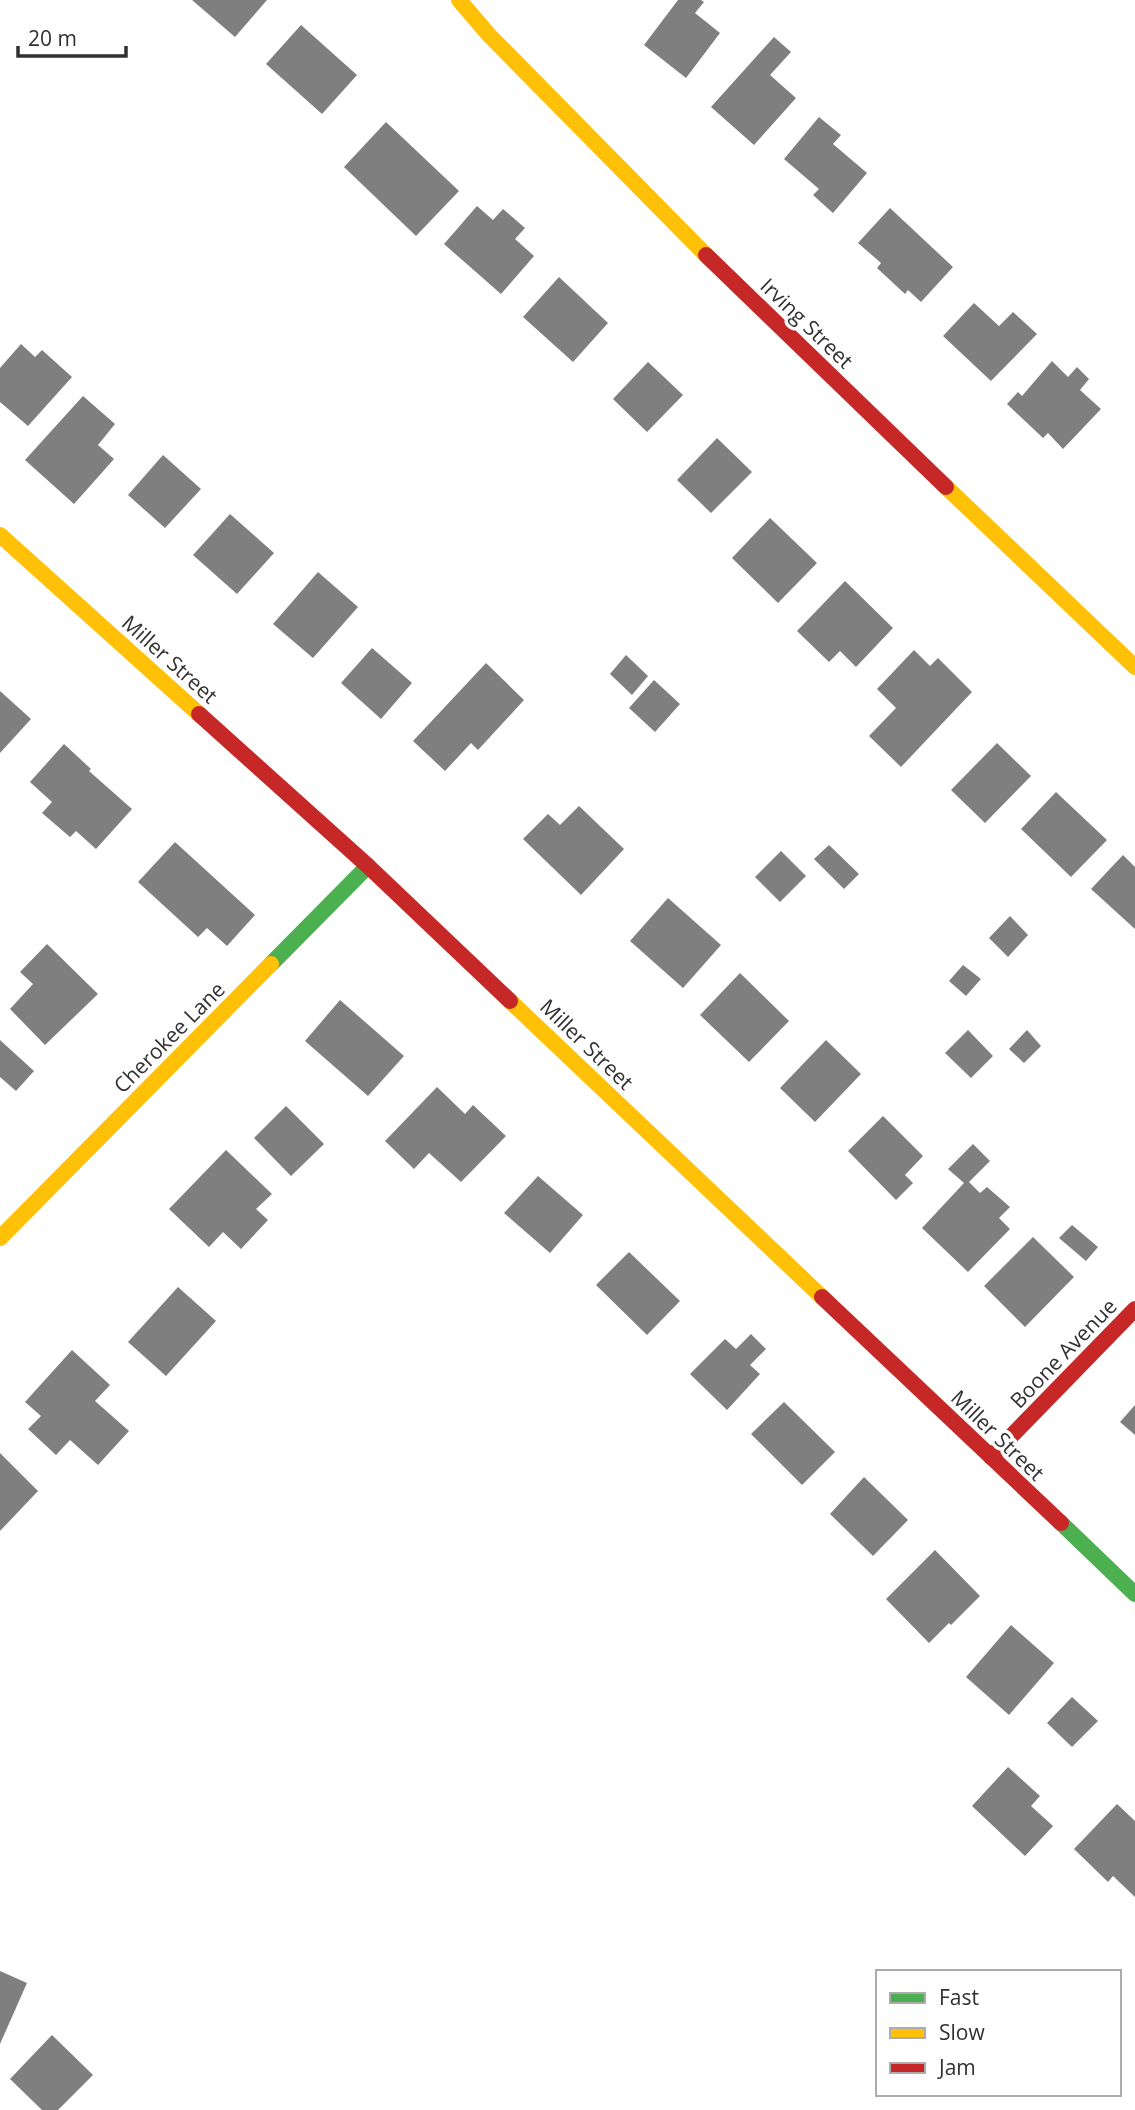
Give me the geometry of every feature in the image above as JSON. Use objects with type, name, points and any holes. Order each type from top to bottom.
[{"type":"street","name":"Irving Street","points":[[459,0],[489,35],[722,272],[1135,667]]},
{"type":"street","name":"Miller Street","points":[[0,535],[368,866],[1135,1594]]},
{"type":"street","name":"Cherokee Lane","points":[[0,1238],[368,866]]},
{"type":"street","name":"Boone Avenue","points":[[991,1457],[1135,1309]]},
{"type":"building","points":[[192,0],[267,0],[235,37]]},
{"type":"building","points":[[678,0],[704,2],[695,13],[720,33],[686,78],[644,45]]},
{"type":"building","points":[[301,25],[357,75],[322,114],[266,64]]},
{"type":"building","points":[[774,37],[791,52],[770,75],[796,98],[754,145],[711,107]]},
{"type":"building","points":[[819,117],[841,135],[833,144],[867,173],[833,213],[813,195],[819,189],[784,159]]},
{"type":"building","points":[[386,122],[459,191],[416,236],[344,167]]},
{"type":"building","points":[[477,206],[493,220],[503,209],[525,228],[515,239],[534,256],[501,294],[444,244]]},
{"type":"building","points":[[890,208],[953,267],[921,302],[908,290],[905,294],[877,268],[881,263],[858,243]]},
{"type":"building","points":[[559,277],[608,323],[573,362],[523,317]]},
{"type":"building","points":[[974,303],[999,326],[1013,312],[1037,334],[991,381],[943,336]]},
{"type":"building","points":[[21,344],[35,357],[42,350],[72,377],[28,426],[0,402],[0,368]]},
{"type":"building","points":[[1052,361],[1068,377],[1077,367],[1089,379],[1080,390],[1101,409],[1063,449],[1048,433],[1043,438],[1007,404],[1018,392],[1022,396]]},
{"type":"building","points":[[648,362],[683,395],[647,432],[613,399]]},
{"type":"building","points":[[83,396],[115,424],[98,445],[114,459],[74,504],[25,460]]},
{"type":"building","points":[[717,438],[752,472],[711,513],[677,480]]},
{"type":"building","points":[[163,455],[201,489],[165,528],[128,495]]},
{"type":"building","points":[[230,514],[274,553],[237,594],[193,555]]},
{"type":"building","points":[[770,518],[817,563],[778,603],[732,558]]},
{"type":"building","points":[[318,572],[358,607],[313,658],[273,624]]},
{"type":"building","points":[[845,581],[893,628],[856,667],[840,651],[829,662],[797,631]]},
{"type":"building","points":[[372,648],[412,683],[381,719],[341,683]]},
{"type":"building","points":[[914,650],[930,666],[938,658],[972,692],[901,767],[869,736],[896,708],[877,689]]},
{"type":"building","points":[[626,655],[648,676],[632,695],[610,674]]},
{"type":"building","points":[[486,663],[524,700],[478,750],[471,743],[445,771],[413,741]]},
{"type":"building","points":[[654,680],[680,704],[655,732],[629,708]]},
{"type":"building","points":[[0,691],[31,719],[0,753]]},
{"type":"building","points":[[997,743],[1031,776],[985,823],[951,790]]},
{"type":"building","points":[[64,744],[91,769],[89,771],[132,809],[96,849],[76,831],[70,837],[42,813],[52,802],[30,782]]},
{"type":"building","points":[[1056,792],[1107,840],[1071,877],[1021,829]]},
{"type":"building","points":[[579,806],[624,849],[581,895],[523,839],[548,814],[560,825]]},
{"type":"building","points":[[175,842],[255,915],[227,946],[207,928],[198,937],[138,882]]},
{"type":"building","points":[[829,845],[859,874],[844,889],[814,859]]},
{"type":"building","points":[[781,851],[806,876],[780,902],[755,877]]},
{"type":"building","points":[[1123,855],[1135,867],[1135,929],[1091,889]]},
{"type":"building","points":[[668,898],[721,945],[683,988],[630,941]]},
{"type":"building","points":[[1010,916],[1028,935],[1008,957],[989,938]]},
{"type":"building","points":[[47,944],[98,994],[45,1045],[10,1009],[33,984],[20,972]]},
{"type":"building","points":[[963,965],[981,979],[966,996],[949,981]]},
{"type":"building","points":[[740,973],[789,1021],[749,1062],[700,1015]]},
{"type":"building","points":[[340,1000],[404,1056],[368,1096],[305,1041]]},
{"type":"building","points":[[968,1030],[993,1056],[971,1078],[945,1053]]},
{"type":"building","points":[[1027,1030],[1041,1046],[1024,1063],[1009,1049]]},
{"type":"building","points":[[0,1040],[34,1071],[16,1091],[0,1077]]},
{"type":"building","points":[[826,1040],[861,1074],[815,1122],[780,1088]]},
{"type":"building","points":[[437,1087],[465,1114],[473,1105],[506,1136],[461,1182],[429,1153],[414,1169],[385,1141]]},
{"type":"building","points":[[286,1106],[324,1144],[291,1176],[254,1138]]},
{"type":"building","points":[[883,1116],[923,1156],[905,1175],[913,1183],[896,1200],[848,1151]]},
{"type":"building","points":[[973,1144],[990,1161],[969,1182],[980,1193],[987,1187],[1010,1207],[999,1218],[1010,1229],[968,1272],[922,1228],[964,1183],[948,1169]]},
{"type":"building","points":[[226,1150],[272,1194],[256,1209],[268,1220],[241,1249],[223,1232],[209,1247],[169,1209]]},
{"type":"building","points":[[538,1176],[583,1215],[550,1253],[504,1213]]},
{"type":"building","points":[[1072,1225],[1098,1247],[1086,1261],[1059,1238]]},
{"type":"building","points":[[1033,1237],[1074,1277],[1025,1327],[984,1286]]},
{"type":"building","points":[[629,1252],[680,1301],[647,1335],[596,1285]]},
{"type":"building","points":[[178,1287],[216,1321],[166,1376],[128,1342]]},
{"type":"building","points":[[751,1334],[766,1349],[750,1365],[760,1374],[727,1410],[690,1374],[725,1339],[736,1349]]},
{"type":"building","points":[[72,1350],[110,1385],[95,1401],[129,1431],[98,1465],[70,1440],[56,1455],[28,1429],[41,1416],[25,1402]]},
{"type":"building","points":[[784,1402],[835,1452],[802,1485],[751,1434]]},
{"type":"building","points":[[1135,1405],[1135,1435],[1120,1422]]},
{"type":"building","points":[[0,1453],[38,1491],[0,1531]]},
{"type":"building","points":[[864,1477],[908,1520],[873,1556],[830,1514]]},
{"type":"building","points":[[935,1550],[980,1596],[929,1643],[886,1599]]},
{"type":"building","points":[[1011,1625],[1054,1663],[1009,1715],[966,1677]]},
{"type":"building","points":[[1072,1697],[1098,1721],[1072,1747],[1047,1723]]},
{"type":"building","points":[[1008,1767],[1040,1796],[1031,1806],[1053,1826],[1025,1856],[972,1806]]},
{"type":"building","points":[[1117,1804],[1135,1821],[1135,1897],[1113,1876],[1108,1882],[1074,1849]]},
{"type":"building","points":[[0,1971],[27,1983],[0,2044]]},
{"type":"building","points":[[52,2035],[93,2075],[58,2110],[42,2110],[10,2079]]},
{"type":"traffic: fast","points":[[271,964],[368,866]]},
{"type":"traffic: fast","points":[[1061,1523],[1135,1594]]},
{"type":"traffic: slow","points":[[459,0],[489,35],[706,255]]},
{"type":"traffic: slow","points":[[946,487],[1135,667]]},
{"type":"traffic: slow","points":[[0,535],[199,714]]},
{"type":"traffic: slow","points":[[0,1238],[271,964]]},
{"type":"traffic: slow","points":[[510,1001],[822,1297]]},
{"type":"traffic: jam","points":[[706,255],[946,487]]},
{"type":"traffic: jam","points":[[199,714],[368,866],[510,1001]]},
{"type":"traffic: jam","points":[[822,1297],[1061,1523]]},
{"type":"traffic: jam","points":[[991,1457],[1135,1309]]}]
